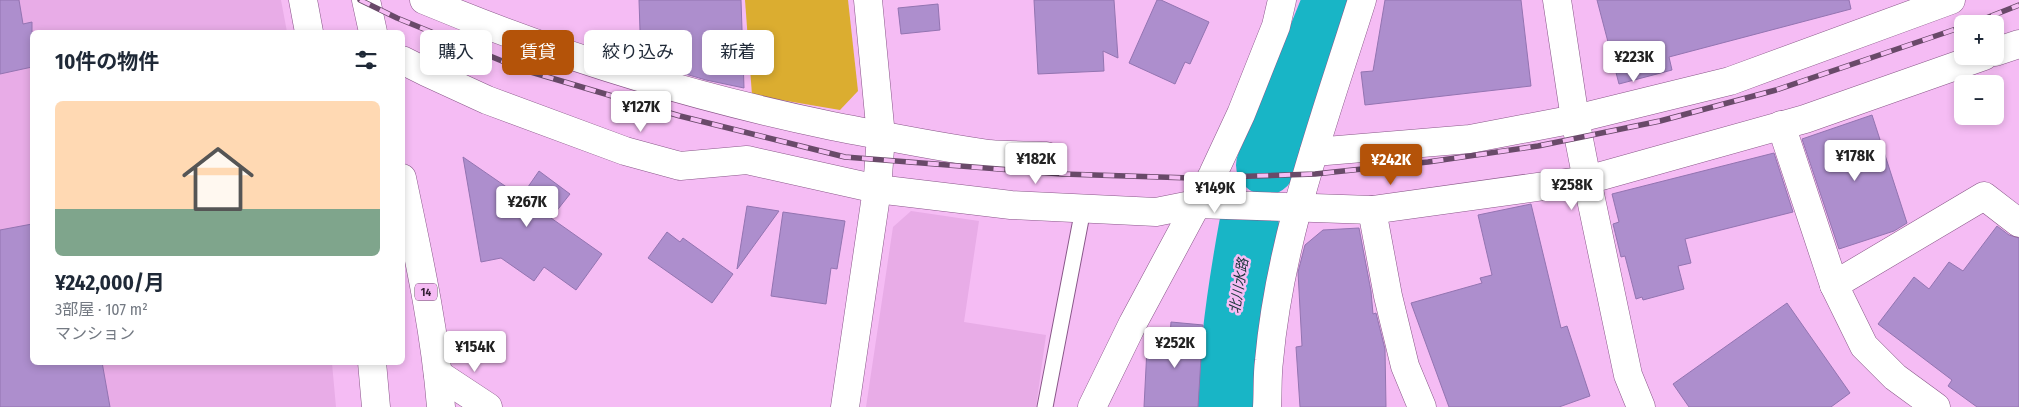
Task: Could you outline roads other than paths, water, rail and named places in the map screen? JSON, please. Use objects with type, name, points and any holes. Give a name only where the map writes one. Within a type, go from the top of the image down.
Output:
[{"type":"street","points":[[302,0],[309,30]]},
{"type":"street","points":[[366,0],[373,30]]},
{"type":"street","points":[[424,0],[530,41],[616,70],[712,98],[881,136],[991,154],[1046,156]]},
{"type":"street","points":[[845,407],[878,189],[881,136],[868,0]]},
{"type":"street","points":[[1092,407],[1133,322],[1196,204],[1241,114],[1276,26],[1282,0]]},
{"type":"street","points":[[1267,407],[1269,361],[1280,281],[1314,152],[1362,0]]},
{"type":"street","points":[[1557,0],[1575,119],[1587,180],[1628,375],[1641,407]]},
{"type":"street","points":[[1314,152],[1470,139],[1575,119],[1730,81],[1951,0]]},
{"type":"street","points":[[2004,49],[2019,44]]},
{"type":"street","points":[[405,62],[487,100],[625,151],[680,166],[747,160],[878,189],[1011,205],[1156,212],[1196,204],[1372,210],[1587,180],[1805,119],[1958,65]]},
{"type":"street","points":[[1782,125],[1834,285],[1864,346],[1895,377],[1936,407]]},
{"type":"street","name":"14","points":[[405,192],[427,296],[441,407]]},
{"type":"street","points":[[1834,285],[1984,196],[2019,222]]},
{"type":"street","points":[[1372,210],[1390,304],[1405,366],[1422,407]]},
{"type":"street","points":[[372,365],[376,407]]},
{"type":"street","points":[[438,374],[488,407]]},
{"type":"lane","points":[[1046,407],[1083,209]]},
{"type":"waterway","name":"北川水路","points":[[1266,165],[1333,0]]},
{"type":"waterway","name":"北川水路","points":[[1227,407],[1235,316],[1249,226]]},
{"type":"railway","points":[[360,0],[397,18],[524,70],[680,116],[845,157],[1062,174],[1191,178],[1315,174],[1428,162],[1538,146],[1660,121],[1776,90],[1954,30]]},
{"type":"railway","points":[[1994,15],[2019,5]]}]
